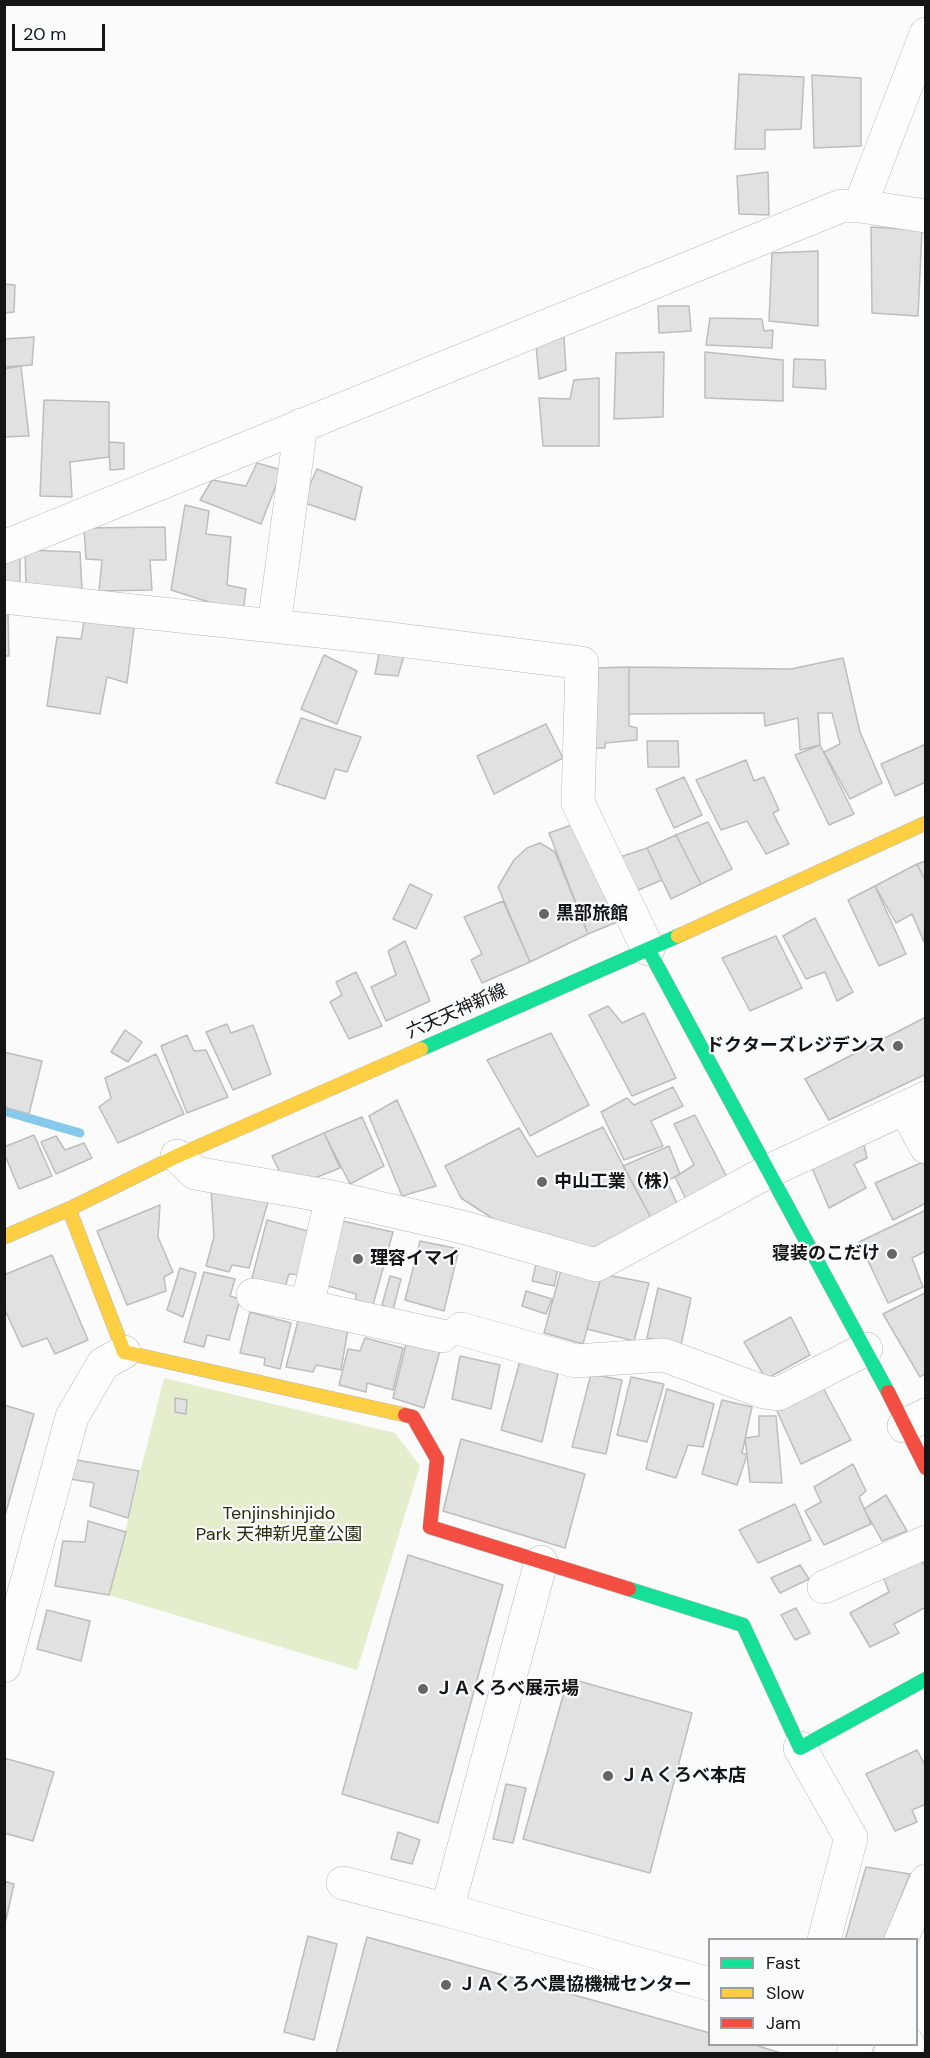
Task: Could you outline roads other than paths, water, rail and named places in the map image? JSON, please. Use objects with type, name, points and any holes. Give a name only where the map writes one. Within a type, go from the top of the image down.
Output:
[{"type":"street","points":[[860,206],[926,34]]},
{"type":"street","points":[[4,547],[841,206],[860,206],[926,216]]},
{"type":"street","points":[[274,626],[301,425]]},
{"type":"street","points":[[4,597],[274,626],[582,663],[578,803],[648,948],[866,1349],[915,1420],[926,1468]]},
{"type":"street","name":"六天天神新線","points":[[4,1237],[69,1209],[177,1156],[926,823]]},
{"type":"street","points":[[177,1156],[195,1173],[332,1197],[462,1227],[596,1265],[769,1171],[915,1103],[926,1147]]},
{"type":"street","points":[[307,1306],[332,1197]]},
{"type":"street","points":[[69,1209],[124,1352]]},
{"type":"street","points":[[253,1295],[452,1332],[575,1361],[664,1355],[764,1392],[778,1394],[866,1349]]},
{"type":"street","points":[[4,1666],[16,1585],[72,1417],[103,1364],[124,1352],[413,1417],[437,1459],[430,1527],[743,1625],[800,1748],[851,1838],[825,1938]]},
{"type":"street","points":[[824,1587],[926,1542]]},
{"type":"street","points":[[447,1910],[541,1562]]},
{"type":"street","points":[[800,1748],[926,1679]]},
{"type":"street","points":[[902,1938],[926,1881]]},
{"type":"street","points":[[343,1883],[708,1983]]},
{"type":"street","points":[[890,2054],[904,2046]]},
{"type":"waterway","points":[[4,1111],[80,1133]]},
{"type":"place","name":"黒部旅館","points":[[544,914]]},
{"type":"place","name":"ドクターズレジデンス","points":[[898,1046]]},
{"type":"place","name":"中山工業（株）","points":[[542,1182]]},
{"type":"place","name":"寝装のこだけ","points":[[892,1254]]},
{"type":"place","name":"理容イマイ","points":[[358,1259]]},
{"type":"place","name":"ＪＡくろべ展示場","points":[[423,1689]]},
{"type":"place","name":"ＪＡくろべ本店","points":[[608,1776]]},
{"type":"place","name":"ＪＡくろべ農協機械センター","points":[[446,1985]]},
{"type":"park label","name":"Tenjinshinjido Park 天神新児童公園","points":[[279,1524]]}]
